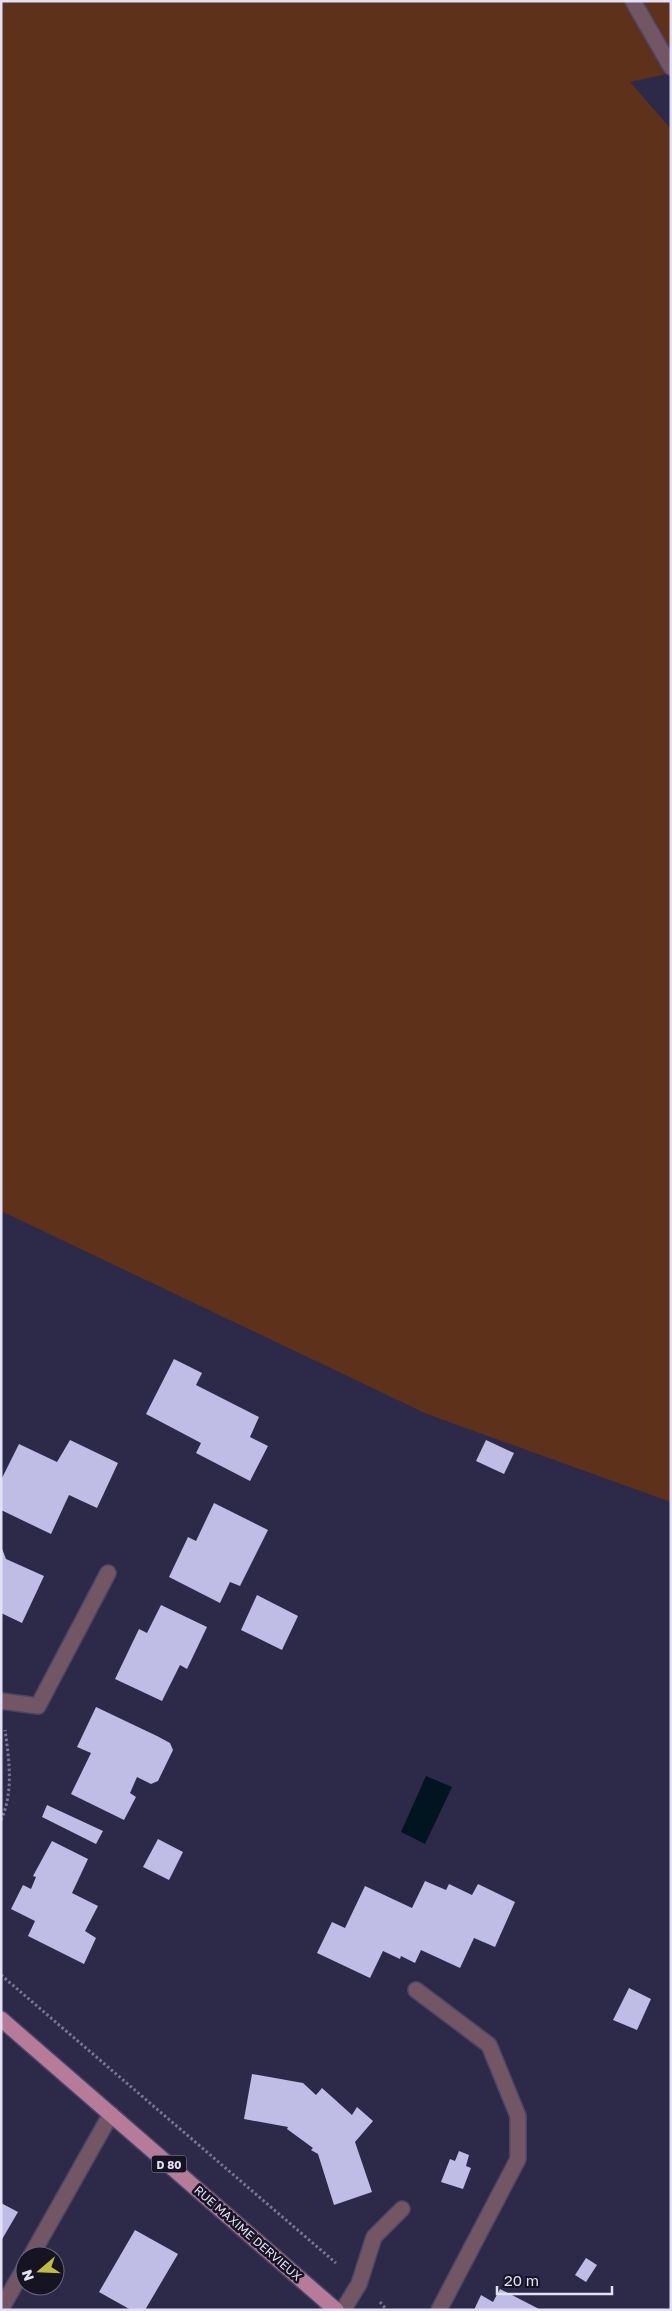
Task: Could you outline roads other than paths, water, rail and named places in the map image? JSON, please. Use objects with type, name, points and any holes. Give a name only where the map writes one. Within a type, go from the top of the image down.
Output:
[{"type":"main road","name":"RUE MAXIME DERVIEUX","points":[[1,2019],[336,2310]]},
{"type":"street","points":[[633,1],[671,67]]},
{"type":"street","points":[[1,1701],[38,1706],[108,1574]]},
{"type":"street","points":[[416,1990],[489,2046],[518,2116],[518,2158],[439,2310]]},
{"type":"street","points":[[37,2246],[111,2114]]},
{"type":"street","points":[[343,2310],[359,2284],[374,2237],[402,2209]]},
{"type":"street","points":[[6,2306],[15,2288]]},
{"type":"water","points":[[426,1776],[452,1787],[425,1844],[401,1832]]}]
